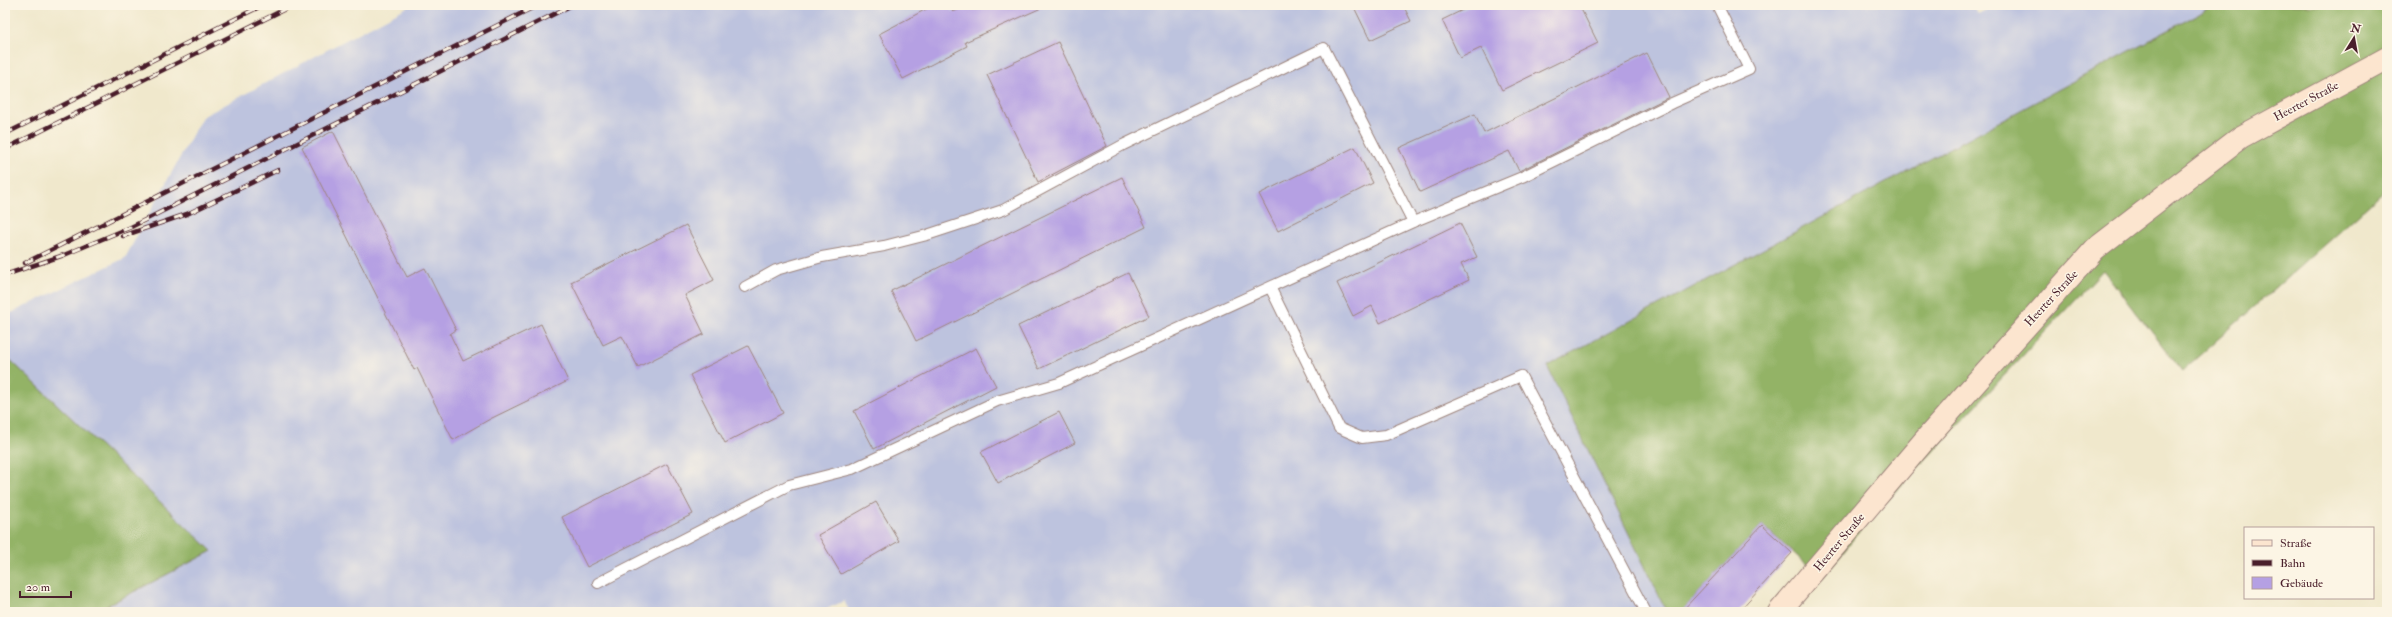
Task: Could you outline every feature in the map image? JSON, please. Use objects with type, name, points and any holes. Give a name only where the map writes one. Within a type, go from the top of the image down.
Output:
[{"type":"main road","name":"Heerter Straße","points":[[1780,612],[1928,436],[2095,249],[2241,137],[2387,58]]},
{"type":"lane","points":[[598,583],[789,485],[852,469],[997,401],[1059,383],[1413,222],[1522,177],[1672,103],[1749,69],[1717,5]]},
{"type":"lane","points":[[745,287],[776,270],[822,257],[884,246],[927,235],[1003,210],[1123,145],[1324,48],[1413,222]]},
{"type":"lane","points":[[1270,287],[1339,428],[1362,438],[1386,435],[1521,376],[1646,612]]},
{"type":"shaded area","points":[[411,5],[1973,5],[1978,14],[1995,5],[2215,5],[1548,366],[1665,608],[1657,612],[850,612],[844,601],[820,612],[95,612],[212,551],[5,355],[5,316],[125,258],[202,117]]},
{"type":"green space","points":[[2215,5],[2387,5],[2387,189],[2182,371],[2103,270],[1866,523],[1822,578],[1762,525],[1681,612],[1667,612],[1547,366]]},
{"type":"green space","points":[[5,355],[212,551],[95,612],[5,612]]},
{"type":"building","points":[[934,5],[947,5],[953,12],[969,5],[1048,5],[965,42],[967,46],[903,79],[879,34]]},
{"type":"building","points":[[1353,5],[1403,5],[1411,21],[1370,40]]},
{"type":"building","points":[[1473,5],[1579,5],[1598,43],[1502,90],[1481,48],[1460,58],[1442,20]]},
{"type":"building","points":[[1058,42],[1107,146],[1038,182],[987,75]]},
{"type":"building","points":[[1647,53],[1669,97],[1519,171],[1509,151],[1420,192],[1399,148],[1475,114],[1484,133]]},
{"type":"building","points":[[333,131],[407,277],[425,268],[456,330],[450,334],[463,361],[541,324],[568,381],[490,419],[453,440],[417,368],[414,370],[302,147]]},
{"type":"building","points":[[1355,147],[1373,183],[1278,231],[1259,194]]},
{"type":"building","points":[[1122,177],[1146,227],[916,341],[891,291]]},
{"type":"building","points":[[1460,223],[1477,257],[1461,264],[1469,280],[1380,323],[1372,306],[1353,316],[1337,283]]},
{"type":"building","points":[[686,225],[714,280],[685,295],[704,334],[638,367],[622,336],[603,345],[571,282]]},
{"type":"building","points":[[1128,273],[1149,316],[1039,369],[1018,326]]},
{"type":"building","points":[[748,346],[783,413],[725,443],[690,375]]},
{"type":"building","points":[[976,348],[996,386],[874,449],[854,411]]},
{"type":"building","points":[[1059,412],[1075,443],[998,483],[981,452]]},
{"type":"building","points":[[667,464],[693,514],[587,567],[562,517]]},
{"type":"building","points":[[876,502],[899,541],[841,574],[818,535]]},
{"type":"building","points":[[1762,525],[1792,553],[1738,612],[1681,612]]},
{"type":"railway","points":[[5,134],[263,5]]},
{"type":"railway","points":[[5,149],[293,5]]},
{"type":"railway","points":[[25,263],[538,5]]},
{"type":"railway","points":[[5,275],[64,255],[131,227],[572,5]]},
{"type":"railway","points":[[123,236],[187,214],[278,170]]}]
